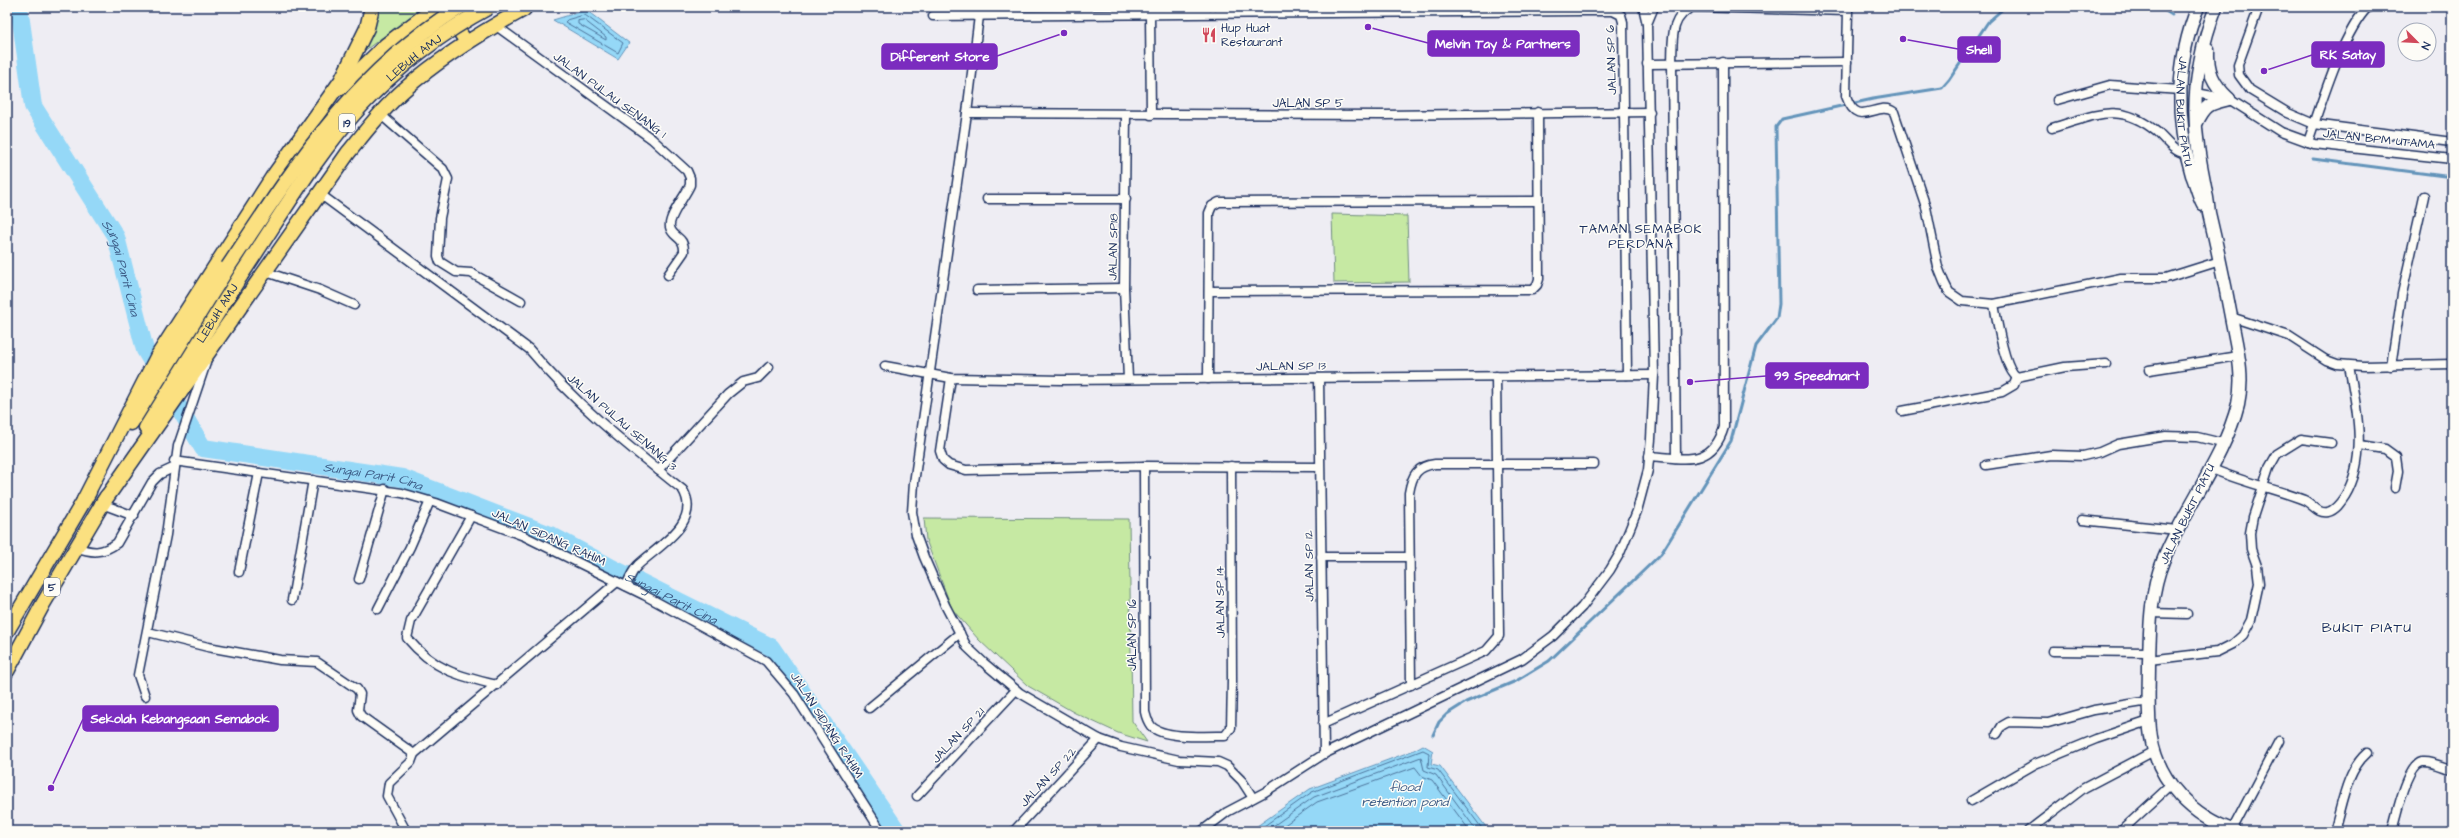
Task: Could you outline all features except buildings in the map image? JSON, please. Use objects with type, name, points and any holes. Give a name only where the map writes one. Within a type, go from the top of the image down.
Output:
[{"type":"highway","points":[[84,500],[150,370],[162,362],[254,206],[341,81],[367,28],[372,7]]},
{"type":"highway","name":"LEBUH AMJ","points":[[7,631],[84,500],[155,384],[162,362],[320,132],[349,99],[376,72],[413,40],[460,7]]},
{"type":"highway","points":[[476,7],[484,16],[490,18],[498,18],[528,8]]},
{"type":"highway","name":"LEBUH AMJ","points":[[177,388],[241,275],[332,141],[360,107],[417,55],[489,7]]},
{"type":"highway","points":[[311,125],[361,68],[386,45],[435,8]]},
{"type":"highway","points":[[405,89],[462,46],[495,25],[528,8]]},
{"type":"highway","points":[[102,504],[177,388],[211,350],[348,153],[380,114],[405,89],[421,70],[424,54],[418,43],[409,39],[400,39],[386,45]]},
{"type":"highway","name":"5","points":[[7,671],[75,547],[102,504]]},
{"type":"main road","name":"JALAN BUKIT PIATU","points":[[2198,7],[2185,47],[2180,90],[2182,130],[2186,154],[2201,200],[2209,213]]},
{"type":"main road","name":"JALAN BUKIT PIATU","points":[[2216,7],[2209,25],[2200,60],[2196,93],[2197,145],[2241,374],[2238,404],[2210,468],[2177,530],[2156,581],[2151,613],[2149,656],[2149,721],[2154,751],[2171,785],[2197,813],[2230,830]]},
{"type":"main road","points":[[435,8],[462,46]]},
{"type":"main road","points":[[2209,25],[2208,70],[2213,82],[2229,99]]},
{"type":"main road","points":[[2182,130],[2187,101],[2196,93],[2189,83],[2185,47]]},
{"type":"main road","points":[[2196,123],[2204,108],[2211,103],[2229,99]]},
{"type":"street","points":[[1202,831],[1227,812],[1253,798],[1324,754],[1506,668],[1552,636],[1596,590],[1620,553],[1638,511],[1649,456],[1654,375],[1650,112],[1647,64],[1647,24],[1643,7]]},
{"type":"street","points":[[1647,24],[1654,7]]},
{"type":"street","points":[[2259,7],[2240,54],[2238,65],[2239,75],[2250,90],[2269,102],[2314,124],[2452,142]]},
{"type":"street","points":[[2308,142],[2349,33],[2359,16],[2368,7]]},
{"type":"street","points":[[1676,458],[1672,63],[1673,29],[1677,19],[1685,11],[1693,8],[1848,11],[1847,62],[1850,105],[1864,113],[1889,109],[1894,112],[1926,207],[1937,261],[1944,282],[1949,292],[1962,302],[1994,304],[2121,278],[2166,278],[2220,261]]},
{"type":"street","name":"JALAN SP 6","points":[[1150,15],[1613,11],[1620,15],[1623,22],[1625,114],[1627,375]]},
{"type":"street","points":[[933,16],[1150,15],[1151,115]]},
{"type":"street","points":[[979,16],[967,113],[914,483],[912,512],[916,535],[924,557],[967,646],[1016,690],[1074,726],[1099,739],[1179,760],[1218,762],[1227,766],[1242,781],[1253,798]]},
{"type":"street","name":"JALAN PULAU SENANG 1","points":[[495,25],[646,134],[686,171],[690,178],[690,185],[670,223],[671,231],[682,240],[684,252],[668,275]]},
{"type":"street","points":[[1647,64],[1723,62],[1847,62]]},
{"type":"street","points":[[1649,456],[1698,458],[1711,451],[1722,436],[1726,418],[1723,62]]},
{"type":"street","points":[[2057,100],[2110,85],[2180,90]]},
{"type":"street","name":"JALAN BPM UTAMA","points":[[2196,93],[2229,99],[2281,132],[2308,142],[2340,148],[2452,159]]},
{"type":"street","points":[[1209,291],[1532,290],[1537,285],[1539,279],[1538,112]]},
{"type":"street","name":"JALAN SP 5","points":[[967,113],[1151,115],[1538,112],[1625,114],[1650,112]]},
{"type":"street","points":[[380,114],[443,170],[448,179],[440,218],[438,256],[440,262],[456,272],[471,273],[521,301]]},
{"type":"street","points":[[2052,128],[2104,114],[2125,114],[2156,131],[2173,149],[2186,154]]},
{"type":"street","name":"JALAN SP18","points":[[1126,115],[1124,288],[1128,379]]},
{"type":"street","name":"JALAN PULAU SENANG 3","points":[[320,194],[529,349],[556,382],[622,442],[683,490],[688,499],[687,512],[679,528],[658,550],[638,565],[627,583]]},
{"type":"street","points":[[2391,366],[2402,294],[2424,196]]},
{"type":"street","points":[[987,199],[1126,200]]},
{"type":"street","points":[[1208,379],[1209,213],[1212,206],[1219,202],[1538,201]]},
{"type":"street","points":[[266,272],[320,290],[354,305]]},
{"type":"street","points":[[977,290],[1124,288]]},
{"type":"street","points":[[1994,304],[2005,353],[2012,372],[2017,377]]},
{"type":"street","points":[[2231,317],[2290,336],[2326,360],[2349,366],[2452,364]]},
{"type":"street","points":[[145,696],[138,675],[148,632],[166,535],[174,465],[190,407],[211,350]]},
{"type":"street","points":[[2149,370],[2238,356]]},
{"type":"street","points":[[2017,377],[2065,367],[2106,364]]},
{"type":"street","name":"JALAN SP 13","points":[[885,366],[951,378],[1208,379],[1654,375]]},
{"type":"street","points":[[2210,468],[2234,479],[2306,501],[2319,511],[2332,510],[2342,501],[2355,475],[2360,445],[2355,397],[2349,366]]},
{"type":"street","points":[[658,470],[728,394],[743,382],[758,378],[769,367]]},
{"type":"street","points":[[1323,724],[1486,651],[1499,636],[1496,376]]},
{"type":"street","points":[[1902,411],[2002,392],[2014,385],[2017,377]]},
{"type":"street","points":[[951,378],[940,451],[943,460],[949,465],[966,470],[1144,466],[1319,467]]},
{"type":"street","name":"JALAN SP 12","points":[[1319,378],[1324,754]]},
{"type":"street","points":[[1986,465],[2051,455],[2083,456],[2100,452],[2118,444],[2166,436],[2197,437],[2222,442]]},
{"type":"street","points":[[2053,651],[2149,656],[2217,652],[2233,644],[2243,635],[2251,620],[2259,583],[2250,533],[2262,487],[2277,454],[2289,445],[2301,439],[2331,443]]},
{"type":"street","points":[[2360,445],[2385,449],[2396,457],[2398,471],[2395,488]]},
{"type":"street","points":[[1411,684],[1409,493],[1411,481],[1416,471],[1425,466],[1436,464],[1594,464]]},
{"type":"street","points":[[75,547],[98,552],[108,550],[117,543],[134,516],[152,482],[160,474],[174,465]]},
{"type":"street","name":"JALAN SIDANG RAHIM","points":[[174,465],[259,473],[385,489],[430,501],[524,536],[617,582],[627,583],[766,661],[794,694],[881,831]]},
{"type":"street","name":"JALAN SP 16","points":[[1144,466],[1145,704],[1147,719],[1151,726],[1163,734],[1225,736]]},
{"type":"street","name":"JALAN SP 14","points":[[1225,736],[1231,728],[1231,466]]},
{"type":"street","points":[[239,572],[259,473]]},
{"type":"street","points":[[292,600],[313,480]]},
{"type":"street","points":[[359,578],[385,489]]},
{"type":"street","points":[[378,609],[410,547],[430,501]]},
{"type":"street","points":[[102,504],[134,516]]},
{"type":"street","points":[[471,516],[412,622],[408,638],[430,660],[445,670],[497,686]]},
{"type":"street","points":[[2082,520],[2177,530]]},
{"type":"street","points":[[1321,557],[1409,557]]},
{"type":"street","points":[[406,831],[387,796],[386,790],[389,783],[412,762],[414,754],[497,686],[617,582]]},
{"type":"street","points":[[2151,613],[2186,614]]},
{"type":"street","points":[[148,632],[208,647],[280,660],[310,660],[324,664],[344,682],[357,689],[360,694],[358,710],[361,716],[414,754]]},
{"type":"street","points":[[869,708],[960,633]]},
{"type":"street","name":"JALAN SP 21","points":[[917,796],[1016,690]]},
{"type":"street","points":[[1997,734],[2002,726],[2009,722],[2048,723],[2094,710],[2149,701]]},
{"type":"street","points":[[1971,801],[2035,764],[2096,739],[2149,721]]},
{"type":"street","name":"JALAN SP 22","points":[[1014,831],[1099,739]]},
{"type":"street","points":[[2230,830],[2279,741]]},
{"type":"street","points":[[2028,831],[2084,788],[2154,751]]},
{"type":"street","points":[[2334,831],[2349,782],[2359,760],[2367,752]]},
{"type":"street","points":[[2392,831],[2409,775],[2414,767],[2421,762],[2429,762],[2452,770]]},
{"type":"street","points":[[2121,831],[2171,785]]},
{"type":"green space","points":[[376,7],[418,7],[420,10],[364,51]]},
{"type":"green space","points":[[1332,214],[1407,216],[1409,282],[1334,283]]},
{"type":"green space","points":[[924,518],[1129,519],[1132,721],[1147,742],[1118,733],[1075,713],[1028,686],[979,640],[952,609],[926,540]]},
{"type":"water","points":[[586,10],[629,43],[618,59],[553,20]]},
{"type":"water","name":"flood retention pond","points":[[1423,745],[1433,751],[1431,764],[1440,766],[1489,831],[1250,831],[1310,789],[1412,751]]},
{"type":"waterway","name":"Sungai Parit Cina","points":[[19,7],[33,106],[116,237],[145,350],[203,448],[402,478],[550,535],[610,567],[771,647],[897,831]]},
{"type":"waterway","points":[[1433,735],[1439,722],[1447,714],[1466,702],[1516,681],[1549,661],[1661,554],[1731,441],[1756,346],[1777,318],[1779,304],[1776,127],[1782,119],[1873,99],[1942,88],[1988,22],[2005,7]]},
{"type":"waterway","points":[[2159,7],[2172,15]]},
{"type":"waterway","points":[[2313,159],[2452,177]]},
{"type":"place","name":"Melvin Tay & Partners","points":[[1368,27]]},
{"type":"place","name":"Different Store","points":[[1064,33]]},
{"type":"place","name":"Hup Huat Restaurant","points":[[1209,35]]},
{"type":"place","name":"Shell","points":[[1903,39]]},
{"type":"place","name":"RK Satay","points":[[2264,71]]},
{"type":"place","name":"99 Speedmart","points":[[1690,382]]},
{"type":"place","name":"Sekolah Kebangsaan Semabok","points":[[51,788]]},
{"type":"district","name":"TAMAN SEMABOK PERDANA","points":[[1641,236]]},
{"type":"district","name":"BUKIT PIATU","points":[[2367,627]]}]
